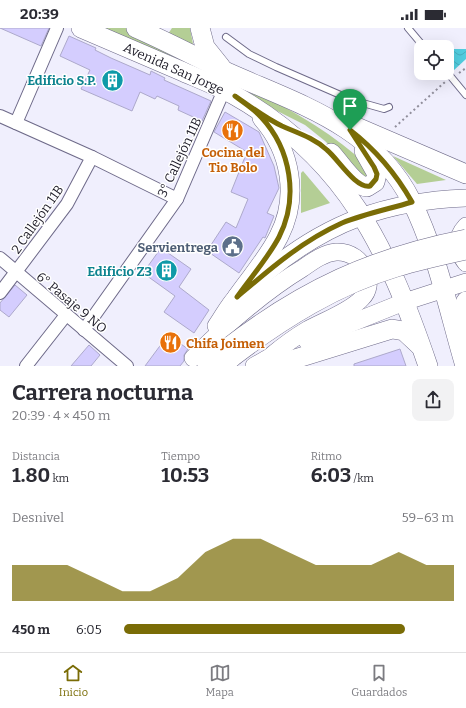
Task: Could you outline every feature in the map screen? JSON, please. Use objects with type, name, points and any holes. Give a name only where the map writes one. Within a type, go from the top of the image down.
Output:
[{"type":"main road","name":"Avenida San Jorge","points":[[81,28],[229,86],[305,106],[350,130],[368,145],[385,162],[412,202],[429,245],[465,366]]},
{"type":"main road","points":[[195,363],[237,297],[272,249],[283,229],[289,209],[290,183],[284,154],[276,136],[261,116],[229,86],[205,48],[200,28]]},
{"type":"main road","name":"Avenida San Jorge","points":[[150,31],[229,86],[281,125],[319,158],[345,190],[362,216],[385,258],[404,302],[425,358]]},
{"type":"main road","points":[[305,106],[384,138],[466,174]]},
{"type":"main road","points":[[281,125],[320,143],[334,156],[356,182],[362,186],[370,186],[376,179],[376,171],[350,130]]},
{"type":"main road","points":[[237,297],[284,257],[314,237],[343,223],[412,202],[466,198]]},
{"type":"main road","points":[[466,226],[460,233],[458,246],[459,253],[466,263]]},
{"type":"main road","points":[[229,357],[276,311],[338,278],[399,254],[466,238]]},
{"type":"main road","points":[[195,363],[229,357],[285,320],[341,290],[397,268],[466,251]]},
{"type":"main road","points":[[195,363],[254,302],[310,263],[323,256],[336,252],[347,253],[360,261],[366,272],[368,282],[368,288],[363,298],[303,332],[273,363]]},
{"type":"main road","points":[[273,363],[404,302],[466,282]]},
{"type":"main road","points":[[466,301],[462,308],[461,318],[466,343]]},
{"type":"main road","points":[[254,366],[273,363],[392,329],[401,330],[408,333],[425,358]]},
{"type":"street","points":[[16,122],[57,28]]},
{"type":"street","name":"3° Callejón 11B","points":[[84,330],[177,199],[229,86]]},
{"type":"street","points":[[0,116],[92,157],[177,199]]},
{"type":"street","name":"2 Callejón 11B","points":[[0,293],[17,273],[67,204],[92,157]]},
{"type":"street","name":"6° Pasaje 9 NO","points":[[0,258],[127,366]]},
{"type":"street","points":[[26,366],[66,315]]},
{"type":"lane","points":[[408,28],[418,40]]},
{"type":"lane","points":[[226,37],[249,54],[352,100],[384,109],[389,107]]},
{"type":"lane","points":[[453,80],[466,95]]},
{"type":"path","points":[[454,73],[466,68]]},
{"type":"path","points":[[384,138],[444,80]]},
{"type":"green space","points":[[98,28],[136,28],[153,36],[150,45],[237,83],[293,112],[320,128],[345,146],[369,167],[368,184],[325,141],[305,125],[236,90]]},
{"type":"green space","points":[[172,28],[190,28],[193,44],[191,46],[168,34]]},
{"type":"green space","points":[[393,156],[446,180],[417,184]]},
{"type":"green space","points":[[303,171],[330,203],[301,213],[301,173]]},
{"type":"water","points":[[454,49],[466,49],[466,59],[454,70]]},
{"type":"building","points":[[0,28],[49,28],[41,46]]},
{"type":"building","points":[[69,36],[96,48],[95,50],[111,58],[150,75],[151,71],[165,78],[164,80],[211,101],[202,121],[178,110],[179,106],[157,96],[155,99],[140,92],[132,111],[81,89],[90,70],[60,56]]},
{"type":"building","points":[[225,112],[259,132],[274,166],[279,188],[267,213],[274,216],[265,238],[263,237],[239,273],[207,251],[226,222],[236,228],[248,199],[231,192],[247,152],[214,132]]},
{"type":"building","points":[[161,248],[191,269],[179,287],[209,310],[194,333],[164,312],[175,296],[143,273]]},
{"type":"building","points":[[15,285],[27,295],[9,317],[0,310],[0,303]]},
{"type":"building","name":"Chifa Joimen","points":[[168,335],[188,349],[184,355],[184,361],[180,366],[145,366]]},
{"type":"building","points":[[89,345],[100,355],[91,366],[71,366]]},
{"type":"building","points":[[400,349],[406,366],[354,366],[354,364]]},
{"type":"place","name":"Edificio S.P.","points":[[112,80]]},
{"type":"place","name":"Cocina del Tio Bolo","points":[[233,130]]},
{"type":"place","name":"Servientrega","points":[[233,247]]},
{"type":"place","name":"Edificio Z3","points":[[167,271]]},
{"type":"place","name":"Chifa Joimen","points":[[171,343]]},
{"type":"route","points":[[235,96],[281,125],[320,143],[334,156],[356,182],[367,187],[375,182],[377,174],[370,160],[350,130],[385,162],[412,202],[362,216],[326,230],[284,257],[237,297],[272,249],[283,229],[289,209],[290,183],[284,154],[276,136],[261,116],[235,96]]}]
